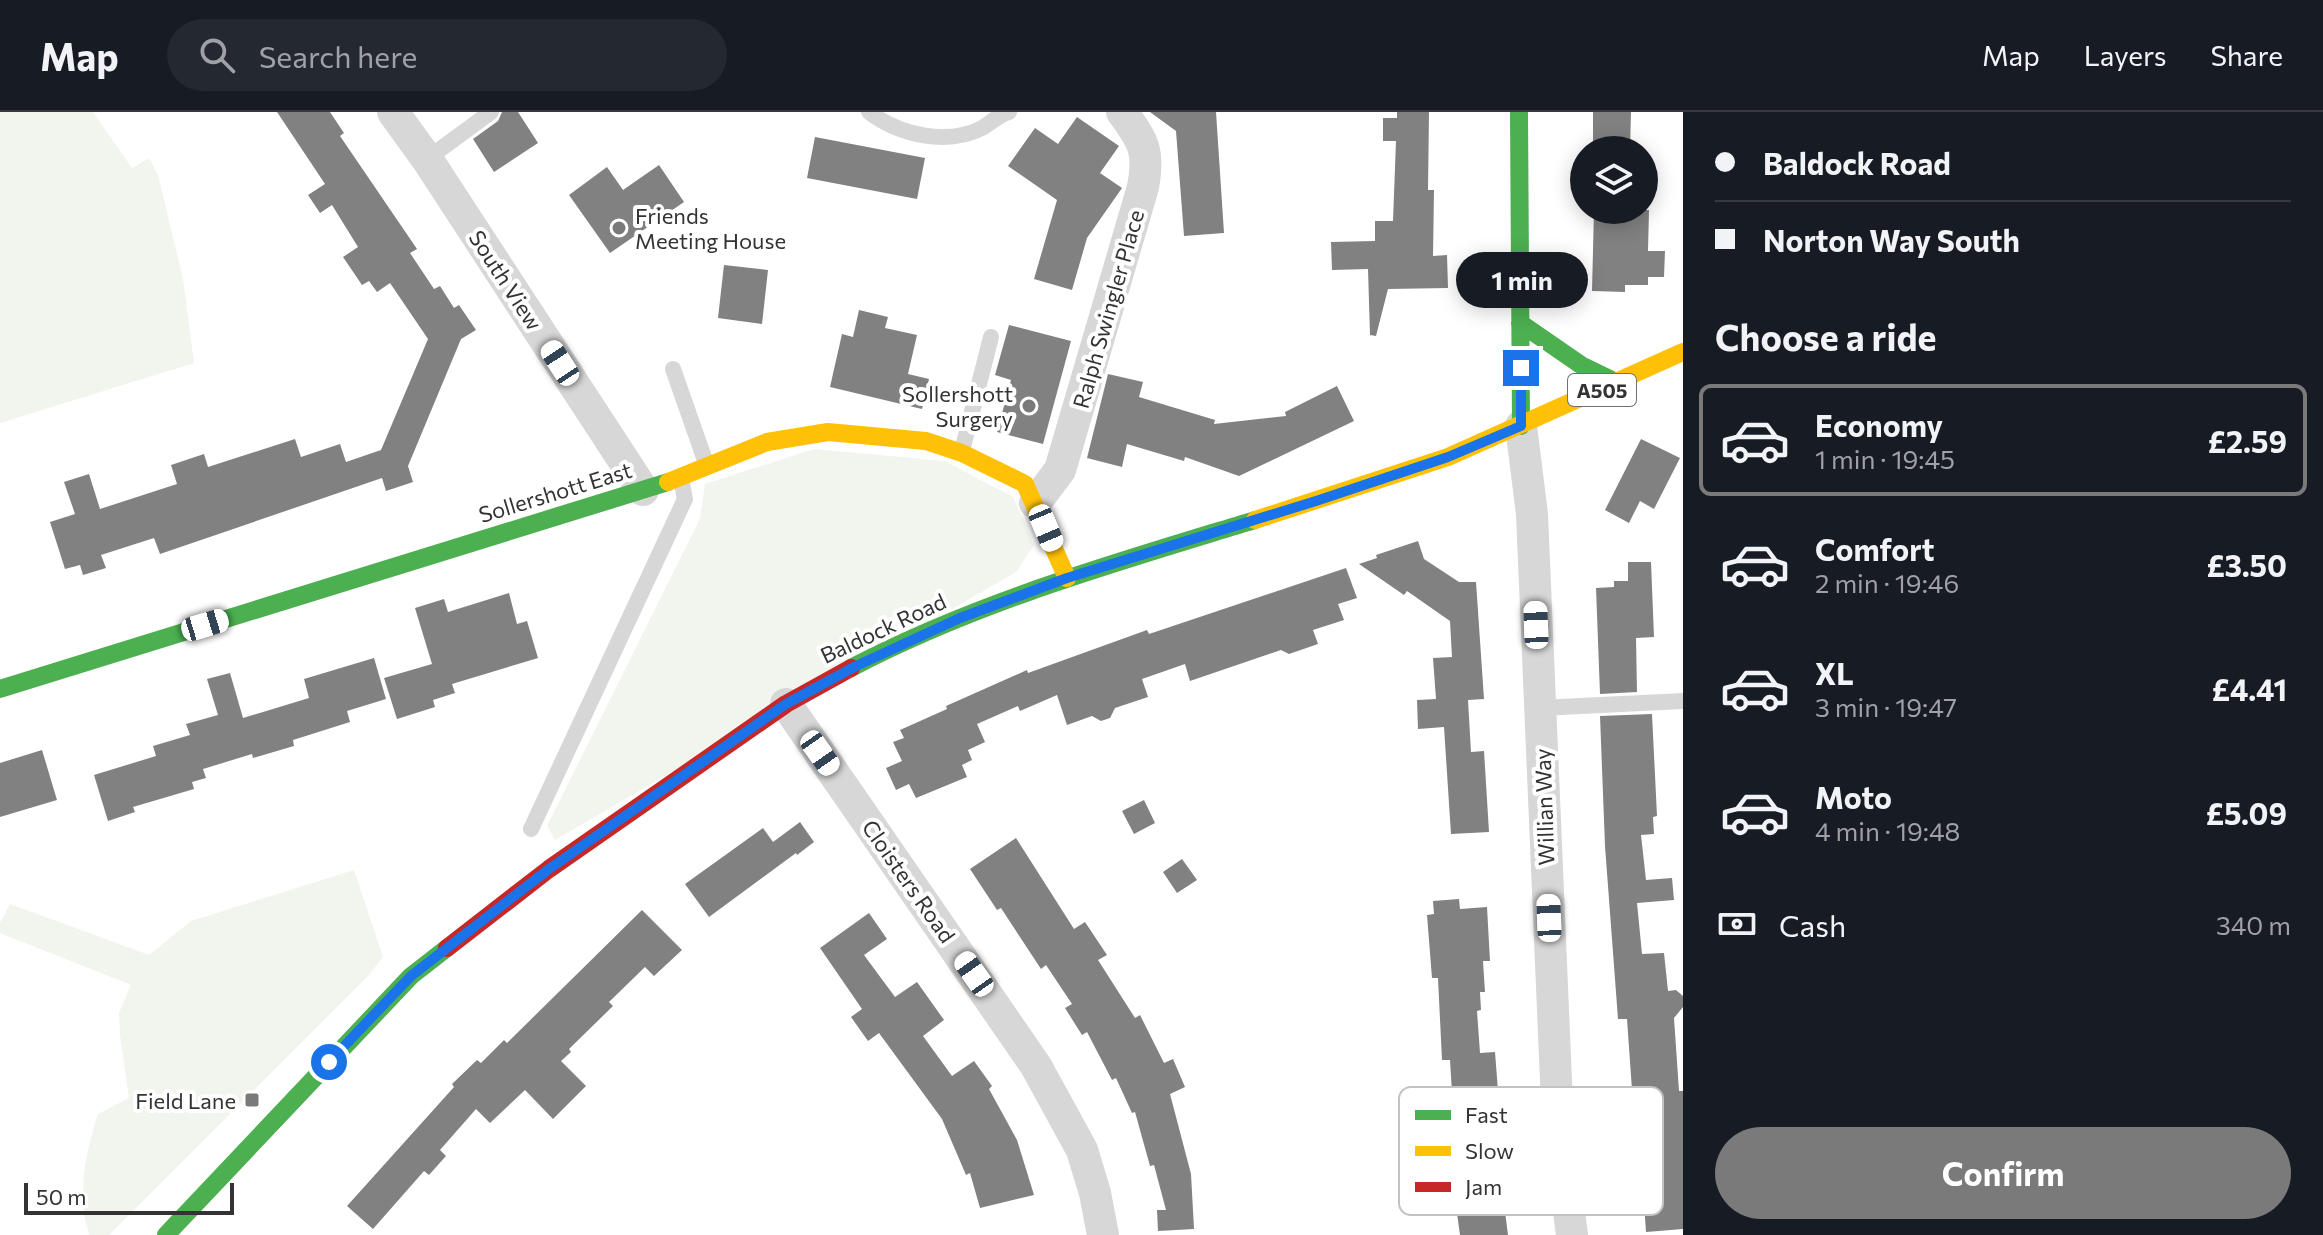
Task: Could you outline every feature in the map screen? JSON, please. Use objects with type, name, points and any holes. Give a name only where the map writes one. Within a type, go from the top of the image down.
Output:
[{"type":"main road","points":[[1519,112],[1521,426]]},
{"type":"main road","points":[[1520,323],[1581,365],[1618,383]]},
{"type":"main road","name":"Baldock Road","points":[[166,1235],[411,976],[555,864],[786,704],[856,666],[960,618],[1067,578],[1448,457],[1683,352]]},
{"type":"main road","name":"Sollershott East","points":[[0,689],[681,478],[767,442],[828,432],[926,441],[1009,474],[1025,484],[1067,578]]},
{"type":"street","name":"South View","points":[[393,112],[427,159],[643,490]]},
{"type":"street","name":"Ralph Swingler Place","points":[[1035,503],[1060,470],[1143,187],[1148,163],[1144,143],[1122,112]]},
{"type":"street","name":"Willian Way","points":[[1521,426],[1532,514],[1556,1087]]},
{"type":"street","name":"Cloisters Road","points":[[786,704],[1036,1066],[1082,1150],[1103,1235]]},
{"type":"street","name":"Willian Way","points":[[1569,1215],[1572,1235]]},
{"type":"lane","points":[[427,159],[491,112]]},
{"type":"lane","points":[[869,112],[883,123],[913,133],[950,138],[980,129],[1009,112]]},
{"type":"lane","points":[[962,453],[991,337]]},
{"type":"lane","points":[[673,369],[708,468]]},
{"type":"lane","points":[[531,829],[685,499],[681,478]]},
{"type":"lane","points":[[1540,708],[1683,701]]},
{"type":"shaded area","points":[[0,112],[93,112],[132,168],[149,158],[158,175],[183,279],[194,363],[0,423]]},
{"type":"shaded area","points":[[814,449],[945,461],[1013,497],[1034,545],[1016,572],[555,840],[547,826],[700,519],[705,484]]},
{"type":"shaded area","points":[[354,870],[383,957],[368,976],[109,1235],[89,1235],[83,1189],[93,1129],[98,1114],[129,1098],[119,1013],[131,985],[0,933],[0,923],[10,904],[149,955],[191,921]]},
{"type":"building","points":[[277,112],[330,112],[344,133],[340,136],[417,249],[410,253],[434,289],[440,286],[454,308],[459,305],[476,330],[461,339],[408,466],[413,482],[386,491],[382,478],[160,554],[154,538],[101,555],[106,568],[83,575],[80,565],[65,569],[50,522],[75,514],[64,482],[89,474],[100,509],[177,484],[171,465],[204,454],[208,467],[295,439],[301,457],[340,444],[346,462],[381,450],[428,339],[390,283],[377,292],[369,281],[362,285],[343,257],[358,247],[332,205],[320,213],[308,195],[325,184]]},
{"type":"building","points":[[502,112],[518,112],[538,143],[494,172],[473,139],[498,121]]},
{"type":"building","points":[[1150,112],[1216,112],[1224,233],[1184,236],[1176,131]]},
{"type":"building","points":[[1397,112],[1429,112],[1428,190],[1434,190],[1433,256],[1447,255],[1448,288],[1388,289],[1376,336],[1370,335],[1368,269],[1332,270],[1331,242],[1375,241],[1375,221],[1393,221],[1396,141],[1383,141],[1383,118],[1397,118]]},
{"type":"building","points":[[1593,112],[1631,112],[1630,136],[1593,136]]},
{"type":"building","points":[[1077,117],[1119,146],[1100,173],[1122,188],[1087,238],[1072,290],[1034,279],[1057,200],[1008,166],[1035,128],[1058,144]]},
{"type":"building","points":[[815,137],[925,158],[917,199],[807,178]]},
{"type":"building","name":"Friends Meeting House","points":[[659,165],[684,202],[610,253],[569,195],[607,167],[623,190]]},
{"type":"building","points":[[1594,224],[1649,224],[1648,251],[1665,251],[1664,277],[1648,277],[1648,285],[1625,285],[1625,292],[1592,291]]},
{"type":"building","points":[[724,265],[768,270],[762,324],[718,318]]},
{"type":"building","points":[[859,310],[888,317],[885,328],[917,335],[908,374],[929,379],[922,409],[830,387],[842,334],[853,337]]},
{"type":"building","name":"Sollershott Surgery","points":[[1009,325],[1071,341],[1043,444],[997,432],[1011,380],[995,375]]},
{"type":"building","points":[[1108,374],[1143,382],[1139,397],[1215,420],[1214,424],[1286,416],[1285,412],[1337,386],[1354,421],[1239,476],[1185,457],[1184,461],[1127,444],[1122,467],[1087,458]]},
{"type":"building","points":[[1641,439],[1680,458],[1654,509],[1640,501],[1629,523],[1605,510]]},
{"type":"building","points":[[1418,541],[1424,559],[1459,582],[1476,582],[1484,699],[1468,700],[1471,752],[1484,751],[1489,832],[1451,834],[1444,727],[1418,729],[1417,700],[1436,699],[1433,658],[1452,657],[1450,621],[1407,591],[1404,595],[1359,564]]},
{"type":"building","points":[[1628,562],[1651,562],[1654,637],[1636,638],[1637,692],[1600,694],[1596,588],[1614,587],[1614,581],[1628,581]]},
{"type":"building","points":[[1346,568],[1357,598],[1338,604],[1344,620],[1313,630],[1318,644],[1289,654],[1281,650],[1190,681],[1185,664],[1142,679],[1148,697],[1115,708],[1110,718],[1101,721],[1092,716],[1067,725],[1057,695],[1020,711],[1018,706],[977,724],[985,742],[968,750],[972,760],[962,765],[967,777],[916,798],[909,784],[896,790],[886,768],[902,761],[893,742],[904,738],[900,730],[947,709],[946,706],[1027,670],[1028,673],[1147,630],[1149,634]]},
{"type":"building","points":[[509,593],[517,624],[527,621],[538,658],[452,684],[455,693],[433,700],[435,707],[397,719],[384,678],[432,664],[415,608],[444,599],[448,612]]},
{"type":"building","points":[[374,658],[386,699],[347,711],[350,722],[293,740],[294,746],[253,758],[252,754],[203,769],[206,778],[192,782],[194,789],[133,807],[135,812],[108,821],[94,775],[156,756],[153,746],[190,735],[186,724],[218,715],[207,679],[230,673],[243,718],[309,698],[304,679]]},
{"type":"building","points":[[1652,714],[1657,816],[1653,817],[1654,834],[1641,835],[1646,880],[1672,878],[1674,900],[1637,903],[1642,954],[1664,953],[1668,991],[1676,990],[1683,996],[1683,1007],[1674,1018],[1679,1091],[1683,1091],[1683,1229],[1646,1232],[1645,1215],[1663,1215],[1663,1087],[1632,1087],[1627,1019],[1618,1019],[1605,846],[1600,716]]},
{"type":"building","points":[[42,750],[57,800],[0,817],[0,763]]},
{"type":"building","points":[[1144,800],[1155,823],[1134,834],[1122,811]]},
{"type":"building","points":[[800,822],[814,842],[709,917],[685,884],[763,828],[773,842]]},
{"type":"building","points":[[1016,838],[1074,929],[1085,922],[1107,955],[1098,960],[1135,1018],[1140,1015],[1164,1063],[1173,1059],[1185,1087],[1170,1094],[1191,1174],[1194,1229],[1158,1231],[1157,1210],[1166,1210],[1135,1112],[1132,1113],[1116,1078],[1112,1080],[1087,1032],[1082,1035],[1065,1008],[1072,1004],[1046,965],[1041,969],[1001,908],[997,910],[970,869]]},
{"type":"building","points":[[1182,859],[1197,880],[1177,893],[1163,872]]},
{"type":"building","points":[[1459,899],[1460,909],[1487,907],[1490,961],[1483,961],[1485,992],[1480,992],[1481,1010],[1477,1011],[1480,1053],[1495,1052],[1498,1087],[1452,1087],[1450,1060],[1442,1060],[1438,978],[1432,978],[1427,915],[1434,914],[1433,901]]},
{"type":"building","points":[[642,910],[682,950],[654,976],[645,967],[609,1002],[613,1006],[569,1049],[571,1052],[561,1061],[586,1086],[553,1119],[525,1090],[490,1123],[476,1109],[440,1150],[446,1156],[429,1175],[424,1171],[373,1229],[347,1206],[454,1087],[452,1084],[477,1060],[481,1063],[504,1040],[507,1043]]},
{"type":"building","points":[[869,913],[887,939],[864,955],[895,997],[917,982],[944,1020],[923,1036],[952,1076],[974,1061],[992,1086],[989,1089],[1017,1140],[1034,1195],[980,1208],[970,1173],[966,1175],[942,1119],[879,1033],[868,1041],[851,1017],[862,1009],[820,948]]},
{"type":"building","points":[[1457,1215],[1505,1215],[1508,1235],[1460,1235]]},
{"type":"traffic: fast","points":[[1519,112],[1521,426]]},
{"type":"traffic: fast","points":[[1520,323],[1581,365],[1618,383]]},
{"type":"traffic: fast","points":[[0,689],[668,482]]},
{"type":"traffic: fast","points":[[851,668],[899,644],[999,603],[1255,520]]},
{"type":"traffic: fast","points":[[166,1235],[411,976],[447,948]]},
{"type":"traffic: slow","points":[[1255,520],[1448,457],[1683,352]]},
{"type":"traffic: slow","points":[[668,482],[767,442],[828,432],[926,441],[962,453],[1025,484],[1067,578]]},
{"type":"traffic: jam","points":[[447,948],[549,869],[786,704],[851,668]]},
{"type":"place","name":"Friends Meeting House","points":[[619,228]]},
{"type":"place","name":"Sollershott Surgery","points":[[1029,406]]},
{"type":"place","name":"Field Lane","points":[[252,1100]]},
{"type":"route","points":[[329,1062],[411,976],[549,869],[786,704],[856,666],[960,618],[1067,578],[1448,457],[1521,426],[1521,368]]}]
